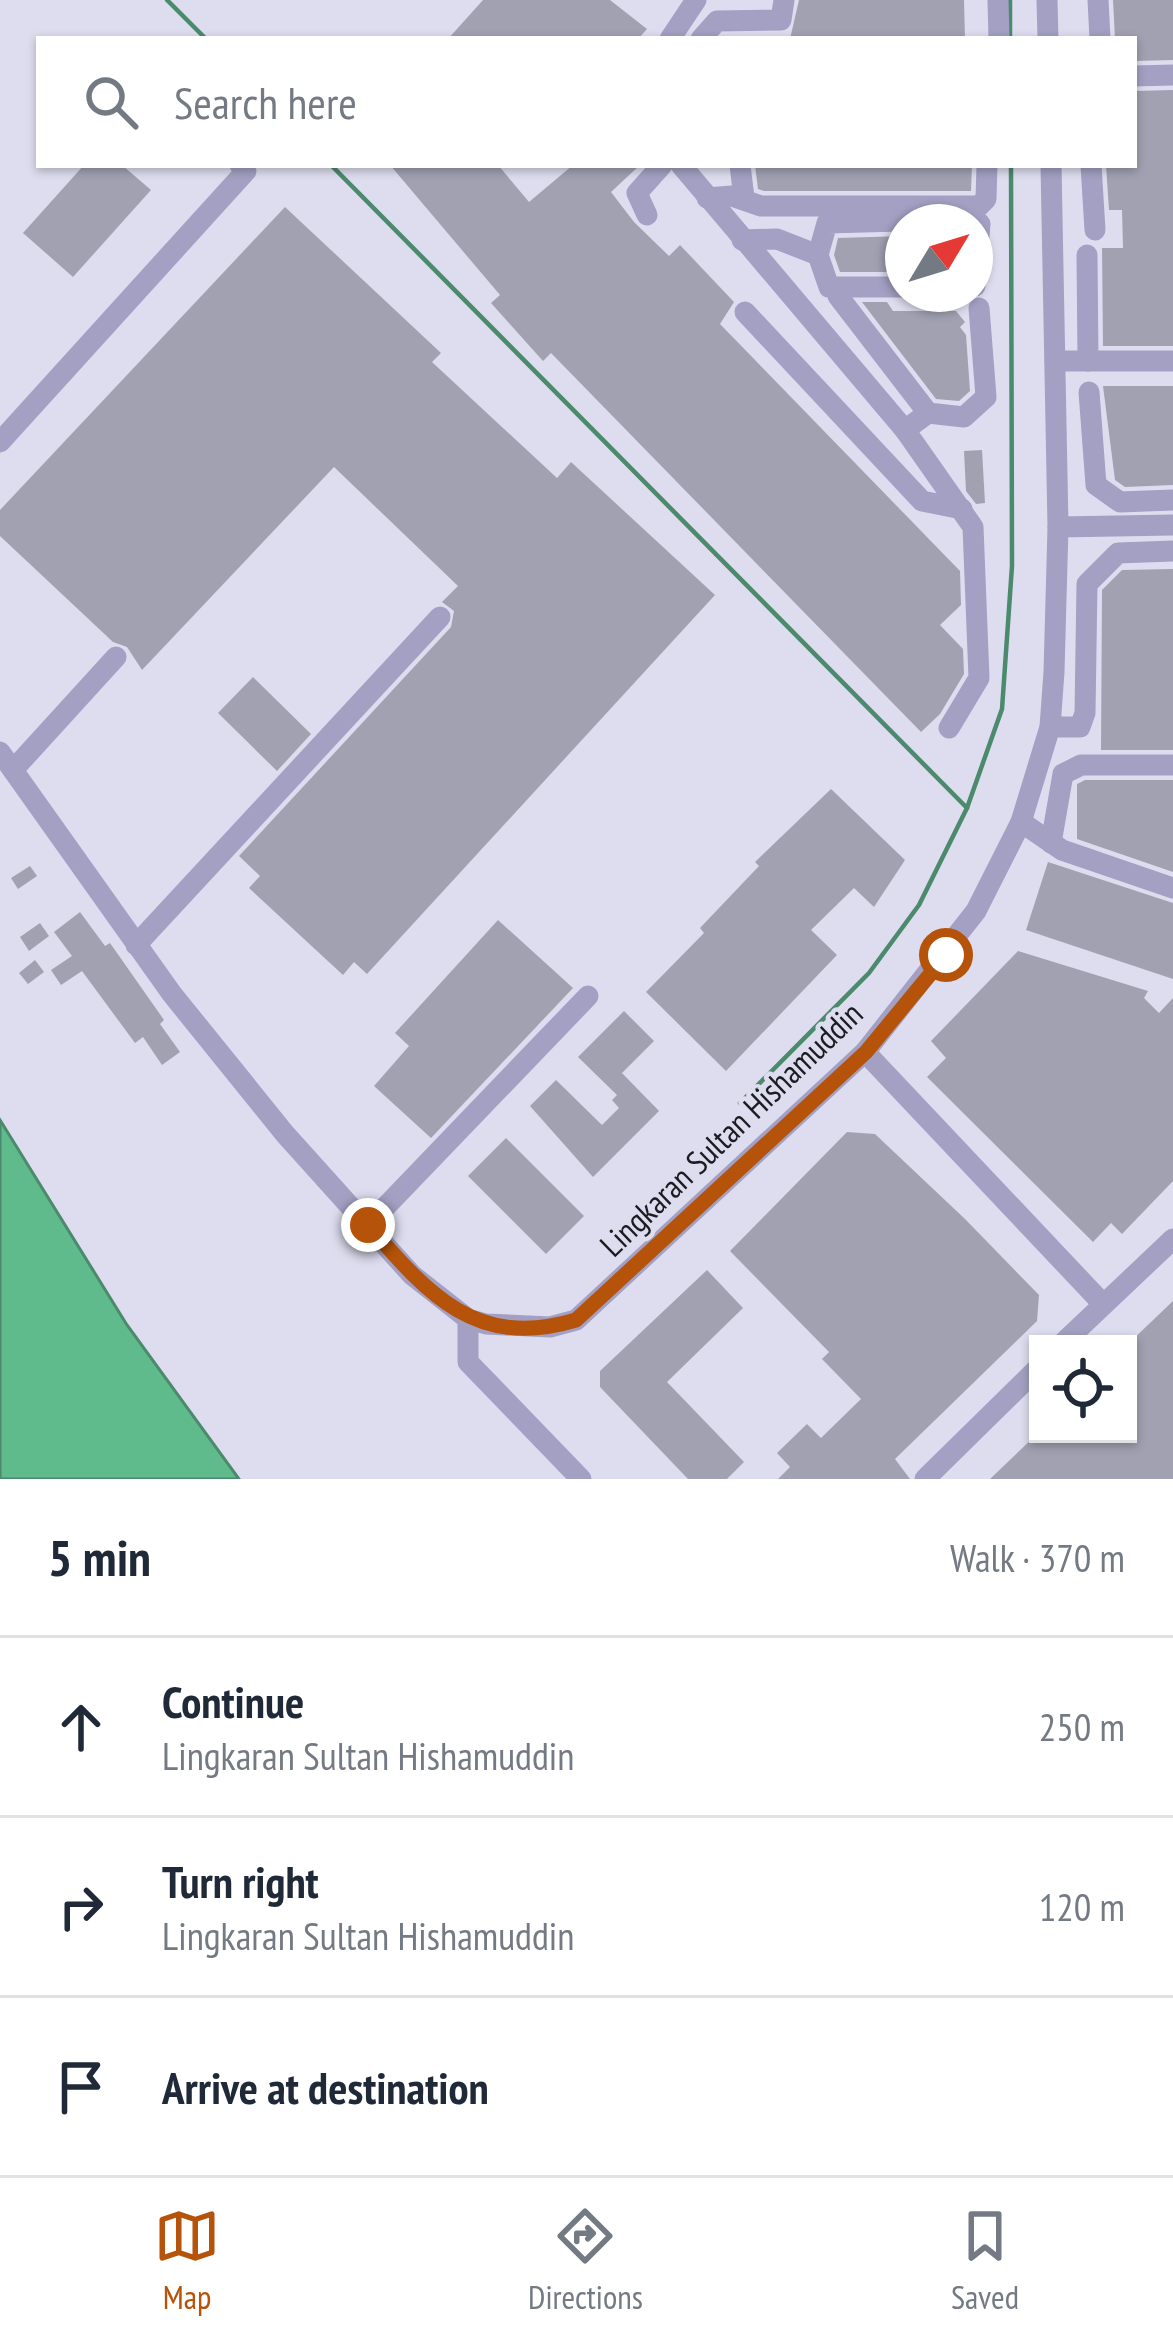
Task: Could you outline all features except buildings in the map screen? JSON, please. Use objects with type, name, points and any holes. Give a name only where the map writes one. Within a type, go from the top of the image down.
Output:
[{"type":"street","points":[[674,34],[696,0]]},
{"type":"street","points":[[703,36],[717,20],[782,20],[784,0]]},
{"type":"street","points":[[998,0],[999,36]]},
{"type":"street","points":[[1048,0],[1048,36]]},
{"type":"street","points":[[1098,0],[1100,36]]},
{"type":"street","points":[[1137,76],[1173,75]]},
{"type":"street","points":[[0,442],[246,171],[243,168]]},
{"type":"street","points":[[646,215],[638,193],[659,168]]},
{"type":"street","points":[[683,168],[905,430],[962,509],[977,548],[980,678],[949,728]]},
{"type":"street","points":[[740,168],[744,198]]},
{"type":"street","points":[[707,198],[744,198],[761,206],[979,206],[986,199],[987,168]]},
{"type":"street","name":"Lingkaran Sultan Hishamuddin","points":[[7,761],[136,945],[285,1134],[412,1275],[468,1318],[529,1328],[576,1320],[866,1052],[976,911],[1021,822],[1050,727],[1058,526],[1051,168]]},
{"type":"street","points":[[1090,168],[1095,230]]},
{"type":"street","points":[[885,220],[830,221],[818,255],[830,287],[885,287]]},
{"type":"street","points":[[742,240],[777,239],[818,255]]},
{"type":"street","points":[[1087,255],[1088,361]]},
{"type":"street","points":[[838,296],[928,413]]},
{"type":"street","points":[[745,312],[922,501],[962,509]]},
{"type":"street","points":[[905,430],[928,413],[964,417],[986,398],[978,312]]},
{"type":"street","points":[[1054,361],[1173,362]]},
{"type":"street","points":[[1089,392],[1096,485],[1120,502],[1173,500]]},
{"type":"street","points":[[1058,526],[1173,525]]},
{"type":"street","points":[[1050,727],[1080,728],[1085,713],[1087,584],[1118,553],[1173,551]]},
{"type":"street","points":[[136,945],[440,617]]},
{"type":"street","points":[[7,761],[116,657]]},
{"type":"street","points":[[1051,843],[1063,774],[1081,765],[1173,765]]},
{"type":"street","points":[[1021,822],[1051,843],[1173,888]]},
{"type":"street","points":[[368,1225],[588,996]]},
{"type":"street","points":[[866,1052],[1103,1304]]},
{"type":"street","points":[[1071,1335],[1173,1240]]},
{"type":"street","points":[[468,1318],[468,1362],[581,1479]]},
{"type":"street","points":[[925,1479],[1029,1377]]},
{"type":"shaded area","points":[[0,1120],[127,1325],[239,1479],[0,1479]]},
{"type":"waterway","points":[[167,0],[203,36]]},
{"type":"waterway","points":[[1010,0],[1010,36]]},
{"type":"waterway","points":[[334,168],[967,808]]},
{"type":"waterway","points":[[740,1103],[869,973],[919,905],[967,808],[1002,709],[1012,566],[1011,168]]},
{"type":"route","points":[[368,1225],[412,1275],[468,1318],[507,1328],[550,1328],[576,1320],[866,1052],[946,955]]}]
